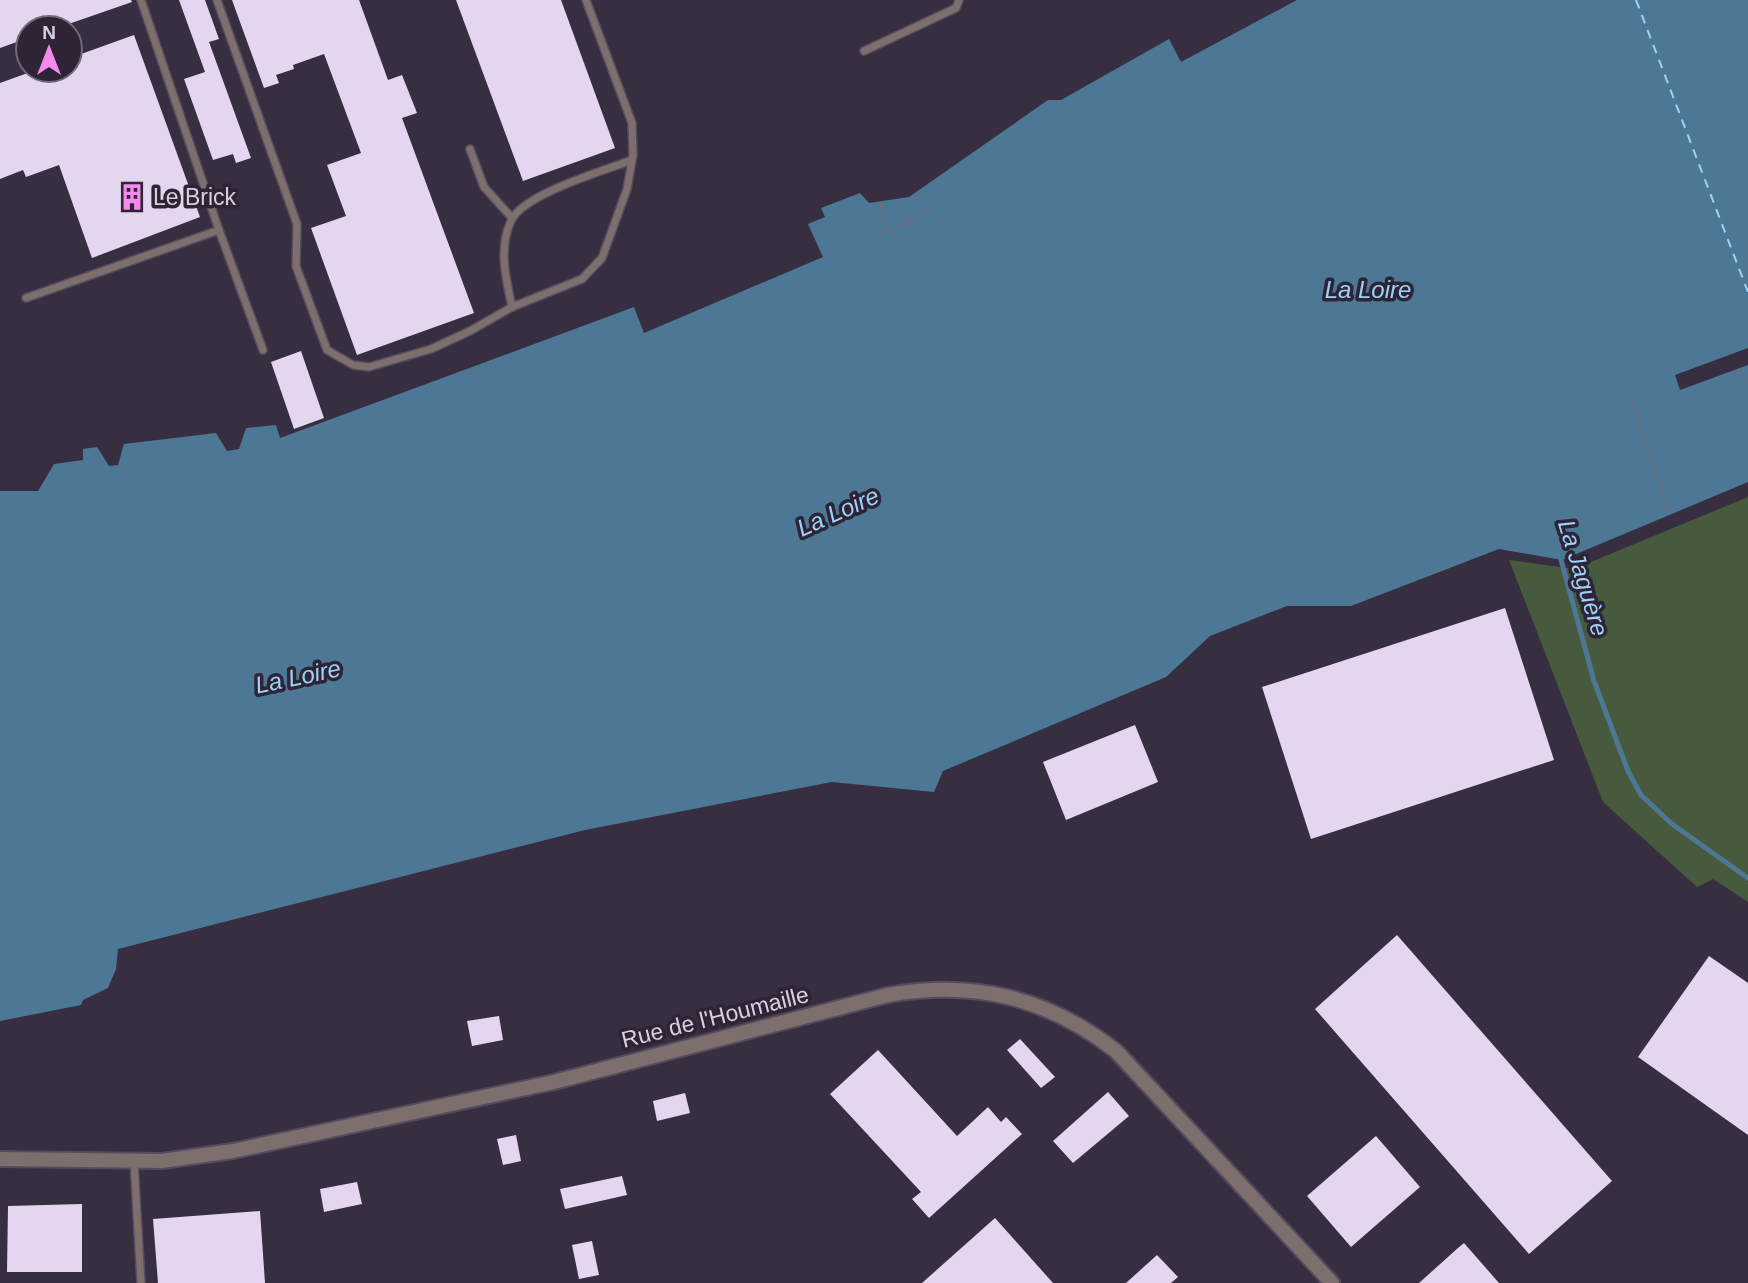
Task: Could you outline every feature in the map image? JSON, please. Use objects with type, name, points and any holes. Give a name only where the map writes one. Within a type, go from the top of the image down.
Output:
[{"type":"street","name":"Rue de l'Houmaille","points":[[0,1159],[134,1162],[179,1160],[233,1151],[554,1082],[888,996],[927,989],[968,989],[1004,994],[1041,1006],[1077,1023],[1116,1051],[1332,1283]]},
{"type":"lane","points":[[141,0],[263,351]]},
{"type":"lane","points":[[217,0],[297,224],[296,266],[327,350],[353,365],[369,367],[394,362],[470,331],[512,307],[582,279],[602,258],[627,189],[632,160],[632,123],[586,0]]},
{"type":"lane","points":[[864,51],[956,8],[959,0]]},
{"type":"lane","points":[[470,149],[484,187],[512,218]]},
{"type":"lane","points":[[512,307],[503,264],[505,239],[512,218],[535,198],[632,160]]},
{"type":"lane","points":[[26,298],[219,230]]},
{"type":"lane","points":[[134,1162],[141,1283]]},
{"type":"path","points":[[881,203],[882,215],[889,230]]},
{"type":"path","points":[[880,235],[931,208]]},
{"type":"path","points":[[1738,369],[1748,386]]},
{"type":"path","points":[[1633,403],[1670,516]]},
{"type":"green space","points":[[1748,497],[1748,902],[1713,879],[1697,887],[1603,802],[1509,560],[1574,569]]},
{"type":"water","name":"La Loire","points":[[1297,0],[1748,0],[1748,482],[1562,560],[1499,549],[1351,606],[1287,606],[1210,636],[1166,677],[943,771],[934,792],[832,782],[585,830],[118,949],[116,969],[108,988],[83,1000],[81,1005],[0,1021],[0,491],[38,491],[54,464],[83,460],[83,449],[97,447],[109,466],[118,465],[124,444],[216,433],[227,451],[239,449],[246,428],[276,425],[280,438],[634,307],[644,333],[823,257],[808,224],[825,217],[821,208],[860,193],[869,203],[909,197],[1048,100],[1061,100],[1169,39],[1181,62]]},
{"type":"pier","points":[[1748,348],[1748,365],[1680,390],[1675,375]]},
{"type":"building","points":[[0,0],[132,2],[84,19],[84,14],[14,14],[14,43],[0,48]]},
{"type":"building","points":[[179,0],[205,0],[219,39],[209,42],[251,158],[236,163],[233,154],[213,160],[184,79],[205,72]]},
{"type":"building","points":[[232,0],[359,0],[388,80],[402,75],[417,113],[402,118],[474,313],[357,355],[311,228],[346,216],[327,165],[361,153],[324,54],[293,65],[294,69],[276,75],[279,83],[264,88]]},
{"type":"building","points":[[456,0],[561,0],[615,148],[523,181]]},
{"type":"building","points":[[134,35],[200,217],[92,258],[59,165],[26,177],[23,170],[0,179],[0,83],[14,78],[14,84],[84,84],[84,53]]},
{"type":"building","points":[[301,351],[324,418],[294,429],[271,362]]},
{"type":"building","points":[[1505,608],[1554,760],[1311,839],[1262,687]]},
{"type":"building","points":[[1135,725],[1158,782],[1066,820],[1043,762]]},
{"type":"building","points":[[1397,935],[1612,1181],[1529,1254],[1315,1009]]},
{"type":"building","points":[[1709,956],[1748,983],[1748,1135],[1638,1057]]},
{"type":"building","points":[[499,1016],[503,1040],[472,1046],[467,1021]]},
{"type":"building","points":[[1020,1039],[1055,1077],[1041,1088],[1007,1050]]},
{"type":"building","points":[[878,1050],[957,1136],[988,1107],[1001,1122],[1006,1117],[1022,1134],[929,1218],[912,1199],[921,1192],[830,1094]]},
{"type":"building","points":[[1108,1092],[1129,1116],[1073,1163],[1053,1141]]},
{"type":"building","points":[[685,1093],[690,1113],[657,1121],[653,1101]]},
{"type":"building","points":[[516,1135],[521,1161],[503,1165],[497,1139]]},
{"type":"building","points":[[1376,1136],[1420,1187],[1351,1247],[1307,1196]]},
{"type":"building","points":[[622,1176],[627,1195],[565,1209],[560,1189]]},
{"type":"building","points":[[357,1182],[362,1204],[324,1212],[320,1189]]},
{"type":"building","points":[[82,1204],[82,1272],[7,1272],[8,1206]]},
{"type":"building","points":[[260,1211],[265,1283],[158,1283],[153,1219]]},
{"type":"building","points":[[995,1218],[1053,1283],[922,1283]]},
{"type":"building","points":[[592,1241],[599,1275],[579,1279],[572,1245]]},
{"type":"building","points":[[1464,1243],[1499,1283],[1419,1283],[1458,1248]]},
{"type":"building","points":[[1157,1255],[1178,1277],[1171,1283],[1126,1283]]},
{"type":"waterway","name":"La Jaguère","points":[[1560,556],[1594,681],[1628,771],[1641,795],[1672,824],[1748,878]]},
{"type":"ferry route","points":[[1636,0],[1748,292]]},
{"type":"place","name":"Le Brick","points":[[132,197]]}]
